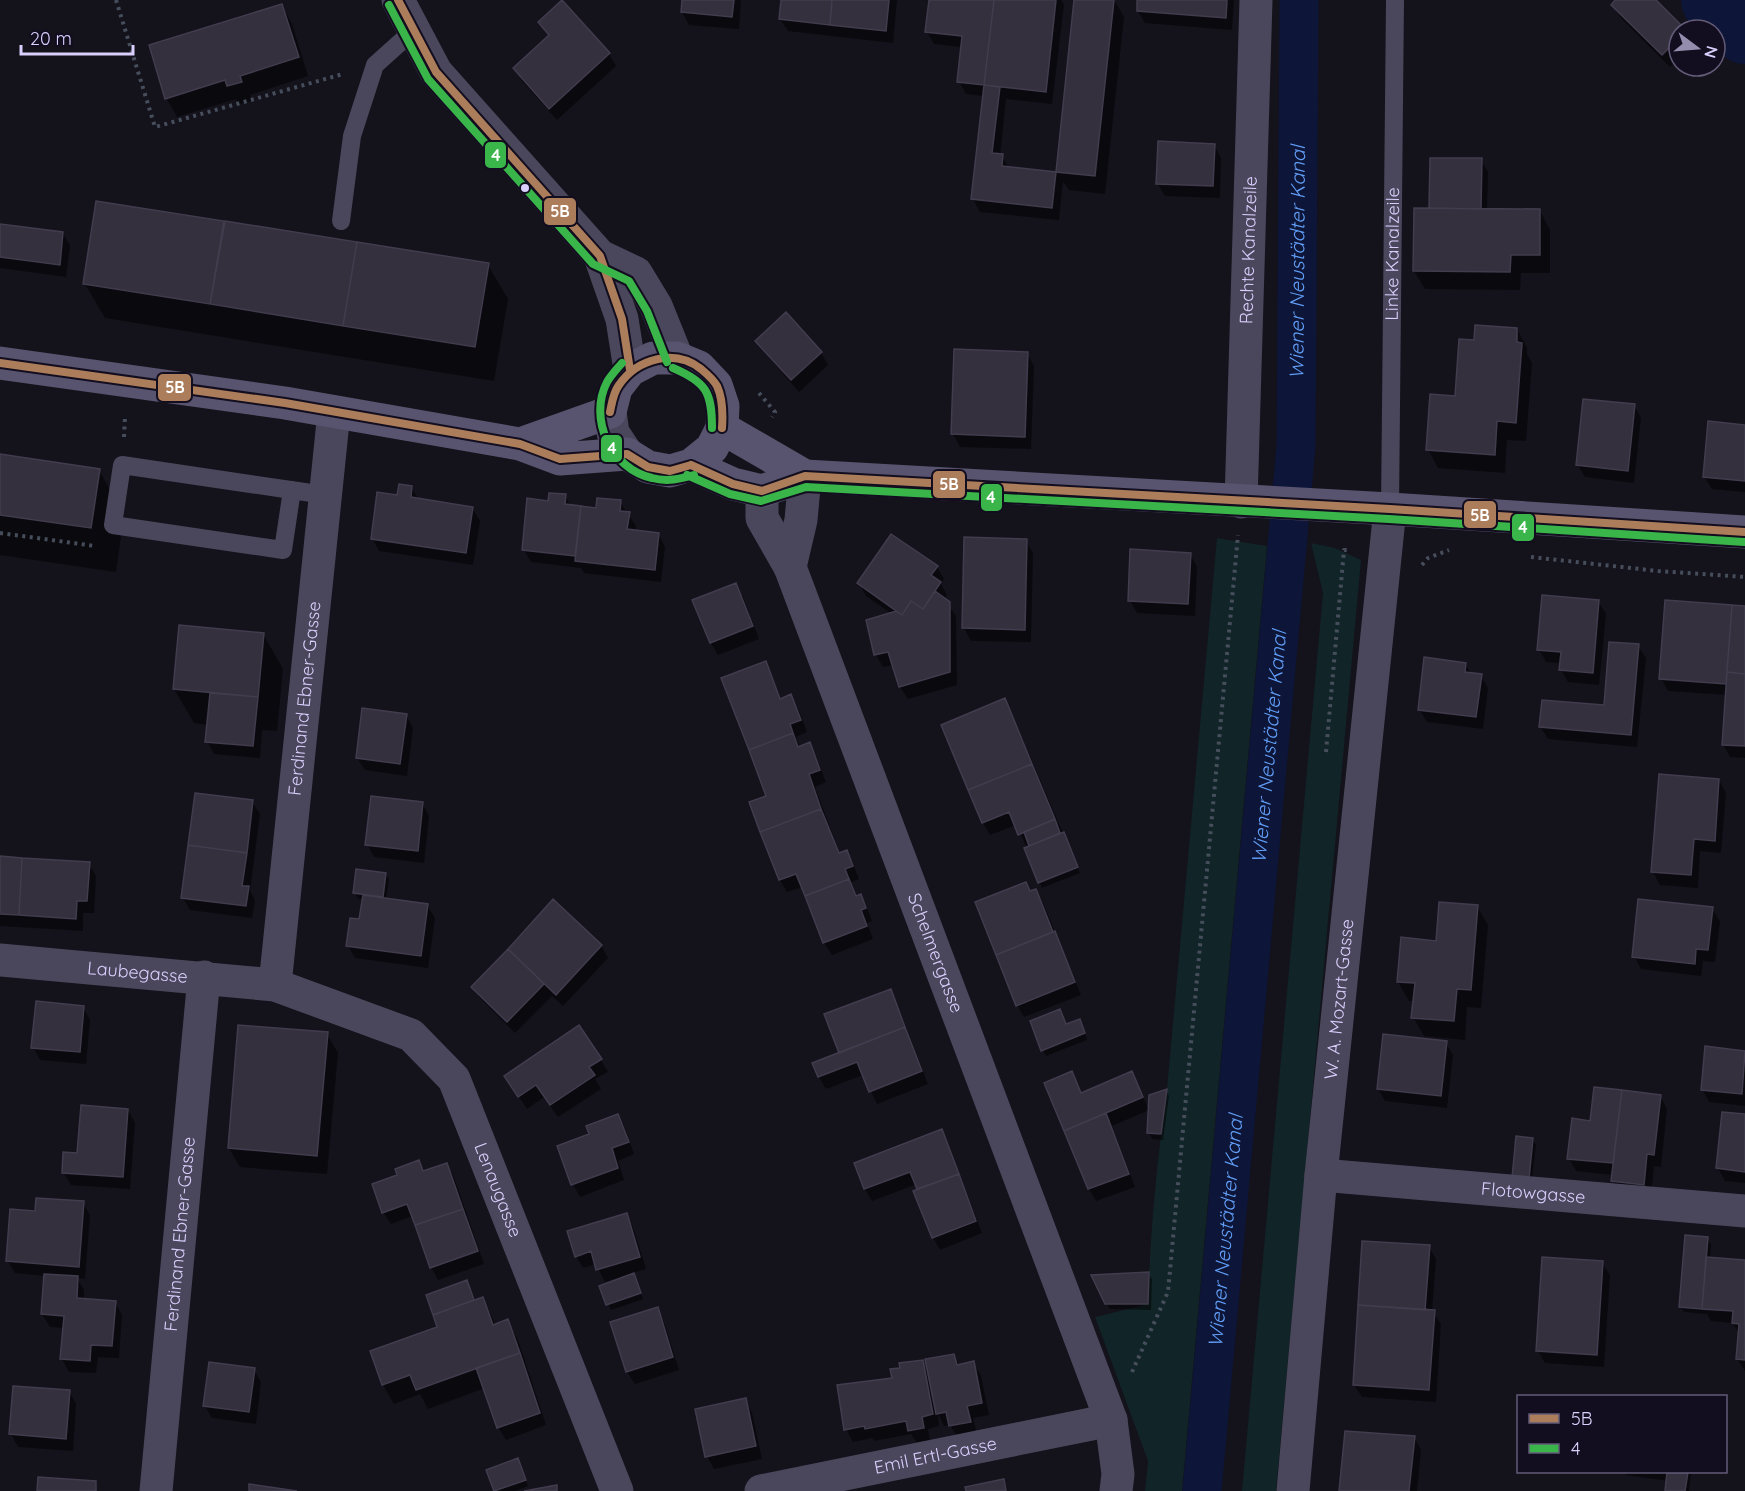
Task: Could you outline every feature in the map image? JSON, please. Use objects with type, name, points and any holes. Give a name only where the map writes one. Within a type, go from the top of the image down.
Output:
[{"type":"street","points":[[398,0],[436,72],[600,256],[622,319],[630,370]]},
{"type":"street","name":"Rechte Kanalzeile","points":[[1247,502],[1256,0]]},
{"type":"street","points":[[600,256],[636,273],[656,306],[677,358]]},
{"type":"street","points":[[653,358],[677,358],[699,367],[716,385],[723,406],[722,428],[712,448],[691,465],[670,471],[648,467],[627,454],[613,433],[610,412],[616,388],[630,370],[653,358]]},
{"type":"street","points":[[0,363],[285,403],[520,444],[560,459],[627,454]]},
{"type":"street","name":"Ferdinand Ebner-Gasse","points":[[275,985],[334,412]]},
{"type":"street","points":[[520,444],[610,412]]},
{"type":"street","points":[[722,428],[805,476]]},
{"type":"street","points":[[691,465],[733,484],[762,491],[805,476],[1357,507],[1745,532]]},
{"type":"street","points":[[790,567],[801,520],[805,476]]},
{"type":"street","name":"Schelmergasse","points":[[762,491],[762,518],[790,567],[1111,1420]]},
{"type":"street","name":"W. A. Mozart-Gasse","points":[[1293,1491],[1321,1175],[1390,509]]},
{"type":"street","name":"Laubegasse","points":[[0,960],[275,985]]},
{"type":"street","name":"Ferdinand Ebner-Gasse","points":[[156,1491],[204,977]]},
{"type":"street","name":"Lenaugasse","points":[[275,985],[411,1035],[454,1079],[617,1491]]},
{"type":"street","name":"Flotowgasse","points":[[1321,1175],[1745,1211]]},
{"type":"street","points":[[1111,1420],[1118,1474],[1116,1491]]},
{"type":"street","name":"Emil Ertl-Gasse","points":[[761,1491],[1111,1420]]},
{"type":"lane","name":"Linke Kanalzeile","points":[[1390,509],[1395,0]]},
{"type":"lane","points":[[341,221],[352,136],[375,65],[414,30]]},
{"type":"lane","points":[[292,490],[284,550],[113,525],[122,465],[292,490],[325,495]]},
{"type":"path","points":[[116,0],[155,127],[375,65]]},
{"type":"path","points":[[122,465],[128,381]]},
{"type":"path","points":[[752,386],[775,412],[753,446]]},
{"type":"path","points":[[1111,1420],[1168,1292],[1247,502]]},
{"type":"path","points":[[0,533],[107,548],[111,544],[113,525]]},
{"type":"path","points":[[1420,566],[1428,558],[1452,549]]},
{"type":"path","points":[[1521,556],[1658,571],[1745,577]]},
{"type":"green space","points":[[1217,538],[1267,546],[1182,1491],[1145,1491],[1148,1461],[1095,1317],[1148,1304],[1154,1196],[1167,1089]]},
{"type":"green space","points":[[1311,543],[1335,548],[1361,560],[1276,1491],[1242,1491],[1323,593]]},
{"type":"building","points":[[562,0],[610,53],[549,109],[513,68],[549,35],[538,22]]},
{"type":"building","points":[[682,0],[734,0],[732,17],[681,12]]},
{"type":"building","points":[[781,0],[832,0],[830,25],[779,19]]},
{"type":"building","points":[[832,0],[889,0],[886,31],[830,25]]},
{"type":"building","points":[[929,0],[994,0],[984,85],[957,82],[962,36],[925,32]]},
{"type":"building","points":[[994,0],[1056,0],[1046,92],[984,85]]},
{"type":"building","points":[[1074,0],[1114,0],[1095,176],[1056,172]]},
{"type":"building","points":[[1137,0],[1227,0],[1226,18],[1137,11]]},
{"type":"building","points":[[1615,0],[1656,0],[1674,18],[1667,18],[1667,50],[1662,55],[1611,5]]},
{"type":"building","points":[[282,4],[299,57],[240,76],[242,82],[227,86],[225,80],[165,99],[149,45]]},
{"type":"building","points":[[984,85],[1000,87],[992,153],[1003,154],[1002,166],[1056,172],[1052,208],[971,199]]},
{"type":"building","points":[[1158,141],[1215,144],[1213,186],[1156,184]]},
{"type":"building","points":[[1430,158],[1482,158],[1481,209],[1429,208]]},
{"type":"building","points":[[96,201],[224,221],[210,304],[83,284]]},
{"type":"building","points":[[1414,208],[1540,209],[1540,255],[1511,255],[1510,272],[1413,271]]},
{"type":"building","points":[[225,221],[357,242],[343,326],[210,304]]},
{"type":"building","points":[[0,224],[63,232],[60,265],[0,257]]},
{"type":"building","points":[[357,242],[489,263],[475,347],[343,326]]},
{"type":"building","points":[[786,312],[822,352],[791,380],[755,341]]},
{"type":"building","points":[[1475,325],[1517,328],[1517,342],[1522,343],[1516,423],[1497,421],[1495,455],[1426,450],[1430,394],[1455,396],[1459,339],[1474,340]]},
{"type":"building","points":[[954,349],[1028,352],[1025,437],[951,434]]},
{"type":"building","points":[[1583,399],[1635,404],[1628,471],[1576,465]]},
{"type":"building","points":[[1708,421],[1745,425],[1745,481],[1703,477]]},
{"type":"building","points":[[0,454],[100,469],[91,528],[0,515]]},
{"type":"building","points":[[399,484],[412,486],[411,497],[473,507],[466,553],[371,539],[377,492],[397,495]]},
{"type":"building","points":[[549,493],[566,494],[565,504],[581,506],[575,556],[522,550],[527,498],[548,501]]},
{"type":"building","points":[[597,498],[621,500],[620,511],[630,512],[627,529],[659,533],[655,570],[575,561],[581,506],[596,508]]},
{"type":"building","points":[[891,534],[938,566],[931,575],[941,582],[923,609],[911,601],[902,615],[857,583]]},
{"type":"building","points":[[964,537],[1027,539],[1025,630],[962,628]]},
{"type":"building","points":[[1130,549],[1191,553],[1188,604],[1128,601]]},
{"type":"building","points":[[736,583],[753,626],[710,643],[692,600]]},
{"type":"building","points":[[935,591],[950,602],[950,672],[899,687],[888,652],[874,655],[866,620],[896,611],[902,615],[911,601],[923,609]]},
{"type":"building","points":[[1542,595],[1599,600],[1593,673],[1559,670],[1561,652],[1537,650]]},
{"type":"building","points":[[1665,600],[1732,605],[1726,684],[1659,679]]},
{"type":"building","points":[[1732,605],[1745,606],[1745,674],[1727,672]]},
{"type":"building","points":[[179,625],[264,633],[258,697],[173,689]]},
{"type":"building","points":[[1609,642],[1639,644],[1631,735],[1539,727],[1542,700],[1604,705]]},
{"type":"building","points":[[1424,657],[1466,663],[1465,672],[1482,674],[1476,717],[1418,710]]},
{"type":"building","points":[[766,661],[780,699],[791,694],[801,720],[790,724],[793,733],[749,750],[721,678]]},
{"type":"building","points":[[1727,672],[1745,674],[1745,746],[1722,745]]},
{"type":"building","points":[[210,693],[258,697],[253,746],[205,742]]},
{"type":"building","points":[[1005,698],[1032,764],[968,790],[941,725]]},
{"type":"building","points":[[362,708],[407,714],[400,764],[356,758]]},
{"type":"building","points":[[793,733],[798,747],[810,742],[820,770],[809,774],[821,809],[760,832],[749,802],[766,796],[749,750]]},
{"type":"building","points":[[1032,764],[1055,819],[1018,835],[1009,812],[982,823],[968,790]]},
{"type":"building","points":[[1659,774],[1719,779],[1715,841],[1694,839],[1691,875],[1651,872]]},
{"type":"building","points":[[195,793],[253,800],[247,853],[188,845]]},
{"type":"building","points":[[371,796],[423,802],[418,851],[365,845]]},
{"type":"building","points":[[821,809],[839,853],[847,850],[853,866],[845,869],[849,879],[805,896],[796,874],[779,880],[760,832]]},
{"type":"building","points":[[1055,819],[1060,833],[1029,846],[1024,832]]},
{"type":"building","points":[[1064,832],[1078,867],[1038,883],[1024,848]]},
{"type":"building","points":[[188,845],[247,853],[242,886],[249,886],[246,906],[181,898]]},
{"type":"building","points":[[0,856],[22,858],[19,915],[0,914]]},
{"type":"building","points":[[22,858],[90,862],[87,901],[77,901],[76,919],[19,915]]},
{"type":"building","points":[[356,869],[386,873],[383,897],[353,893]]},
{"type":"building","points":[[849,879],[856,896],[861,894],[866,908],[861,910],[867,926],[823,943],[805,896]]},
{"type":"building","points":[[1026,882],[1030,891],[1036,889],[1053,932],[996,955],[975,902]]},
{"type":"building","points":[[363,895],[428,904],[421,956],[346,946],[350,918],[359,919]]},
{"type":"building","points":[[553,899],[602,945],[556,995],[508,949]]},
{"type":"building","points":[[1638,899],[1713,907],[1708,950],[1696,949],[1695,964],[1632,957]]},
{"type":"building","points":[[1439,902],[1478,905],[1471,990],[1457,989],[1454,1021],[1411,1018],[1415,983],[1397,982],[1401,937],[1436,941]]},
{"type":"building","points":[[1055,931],[1075,982],[1016,1006],[996,955]]},
{"type":"building","points":[[508,949],[544,984],[507,1022],[471,987]]},
{"type":"building","points":[[891,989],[905,1027],[839,1053],[824,1014]]},
{"type":"building","points":[[36,1001],[84,1006],[80,1052],[31,1048]]},
{"type":"building","points":[[1060,1009],[1066,1024],[1080,1019],[1085,1033],[1041,1051],[1030,1021]]},
{"type":"building","points":[[238,1025],[328,1032],[317,1156],[228,1148]]},
{"type":"building","points":[[579,1025],[602,1059],[589,1067],[595,1075],[550,1105],[536,1085],[518,1097],[504,1076]]},
{"type":"building","points":[[905,1027],[922,1071],[869,1092],[857,1062],[818,1077],[812,1063]]},
{"type":"building","points":[[1383,1034],[1447,1041],[1441,1096],[1377,1089]]},
{"type":"building","points":[[1705,1046],[1745,1051],[1742,1094],[1701,1090]]},
{"type":"building","points":[[1072,1071],[1081,1093],[1132,1071],[1143,1097],[1064,1131],[1044,1083]]},
{"type":"building","points":[[1594,1087],[1622,1090],[1613,1163],[1567,1159],[1572,1118],[1590,1121]]},
{"type":"building","points":[[1167,1089],[1161,1134],[1147,1133],[1149,1095]]},
{"type":"building","points":[[1622,1090],[1661,1095],[1654,1155],[1647,1154],[1644,1185],[1611,1181]]},
{"type":"building","points":[[81,1105],[128,1109],[123,1177],[62,1173],[63,1152],[77,1153]]},
{"type":"building","points":[[1722,1112],[1745,1114],[1745,1172],[1716,1168]]},
{"type":"building","points":[[1106,1113],[1129,1174],[1088,1189],[1064,1131]]},
{"type":"building","points":[[618,1114],[629,1142],[612,1148],[618,1168],[571,1185],[557,1146],[589,1134],[586,1126]]},
{"type":"building","points":[[942,1129],[959,1174],[917,1189],[910,1172],[864,1189],[854,1163]]},
{"type":"building","points":[[1516,1136],[1533,1138],[1529,1179],[1512,1178]]},
{"type":"building","points":[[419,1160],[423,1171],[447,1163],[463,1209],[415,1225],[407,1204],[382,1213],[372,1184],[397,1175],[395,1169]]},
{"type":"building","points":[[959,1174],[976,1221],[932,1238],[913,1191]]},
{"type":"building","points":[[36,1198],[84,1201],[79,1267],[6,1261],[10,1209],[35,1211]]},
{"type":"building","points":[[463,1209],[478,1251],[430,1268],[415,1225]]},
{"type":"building","points":[[627,1213],[640,1257],[596,1270],[591,1251],[575,1257],[567,1231]]},
{"type":"building","points":[[1685,1235],[1708,1237],[1702,1309],[1679,1307]]},
{"type":"building","points":[[1362,1241],[1430,1245],[1425,1310],[1358,1305]]},
{"type":"building","points":[[1542,1257],[1603,1261],[1597,1355],[1536,1351]]},
{"type":"building","points":[[1706,1257],[1745,1260],[1745,1360],[1736,1359],[1739,1324],[1732,1323],[1733,1311],[1702,1309]]},
{"type":"building","points":[[1149,1272],[1148,1304],[1105,1304],[1091,1275]]},
{"type":"building","points":[[634,1273],[641,1293],[606,1305],[599,1286]]},
{"type":"building","points":[[44,1274],[78,1276],[77,1298],[116,1301],[112,1346],[91,1345],[90,1361],[60,1359],[64,1316],[41,1314]]},
{"type":"building","points":[[467,1280],[474,1300],[433,1315],[426,1295]]},
{"type":"building","points":[[483,1297],[493,1325],[508,1319],[520,1353],[416,1390],[410,1375],[382,1385],[370,1351],[437,1327],[433,1315]]},
{"type":"building","points":[[1358,1305],[1435,1310],[1429,1390],[1353,1385]]},
{"type":"building","points":[[658,1307],[673,1357],[626,1372],[610,1322]]},
{"type":"building","points":[[520,1353],[540,1413],[497,1428],[476,1368]]},
{"type":"building","points":[[954,1354],[957,1365],[974,1361],[982,1403],[967,1406],[971,1422],[949,1426],[946,1412],[936,1414],[925,1359]]},
{"type":"building","points":[[923,1360],[933,1414],[922,1417],[924,1428],[908,1431],[906,1421],[865,1429],[864,1426],[844,1430],[837,1385],[892,1378],[890,1369],[900,1368],[899,1363]]},
{"type":"building","points":[[209,1362],[255,1368],[249,1412],[203,1406]]},
{"type":"building","points":[[13,1386],[70,1390],[66,1439],[9,1434]]},
{"type":"building","points":[[746,1398],[756,1446],[705,1457],[695,1409]]},
{"type":"building","points":[[1345,1431],[1415,1436],[1409,1491],[1339,1491]]},
{"type":"building","points":[[518,1458],[526,1480],[494,1491],[486,1470]]},
{"type":"building","points":[[1667,1473],[1688,1473],[1685,1491],[1665,1491]]},
{"type":"building","points":[[38,1477],[96,1481],[96,1491],[37,1491]]},
{"type":"building","points":[[1004,1479],[1006,1491],[966,1491],[965,1487]]},
{"type":"building","points":[[249,1484],[297,1491],[249,1491]]},
{"type":"building","points":[[557,1485],[557,1491],[524,1491]]},
{"type":"waterway","name":"Wiener Neustädter Kanal","points":[[1202,1491],[1296,446],[1299,0]]},
{"type":"waterway","points":[[1715,0],[1745,30]]},
{"type":"transit line","name":"5B","points":[[398,0],[436,72],[600,256],[622,319],[630,370]]},
{"type":"transit line","name":"4","points":[[389,5],[428,79],[593,264],[629,281],[647,311],[667,362]]},
{"type":"transit line","name":"5B","points":[[610,412],[617,388],[636,369],[657,359],[679,359],[701,369],[717,386],[722,407],[722,428]]},
{"type":"transit line","name":"5B","points":[[0,363],[285,403],[520,444],[560,459],[627,454],[648,467],[670,471],[691,465]]},
{"type":"transit line","name":"4","points":[[622,363],[607,382],[600,411],[602,426],[615,453],[638,473],[652,478],[673,480],[694,475]]},
{"type":"transit line","name":"4","points":[[673,368],[693,378],[705,390],[711,405],[712,428]]},
{"type":"transit line","name":"5B","points":[[691,465],[733,484],[762,491],[805,476],[1390,509],[1745,532]]},
{"type":"transit line","name":"4","points":[[687,475],[730,494],[761,501],[806,487],[1389,519],[1744,542]]}]
